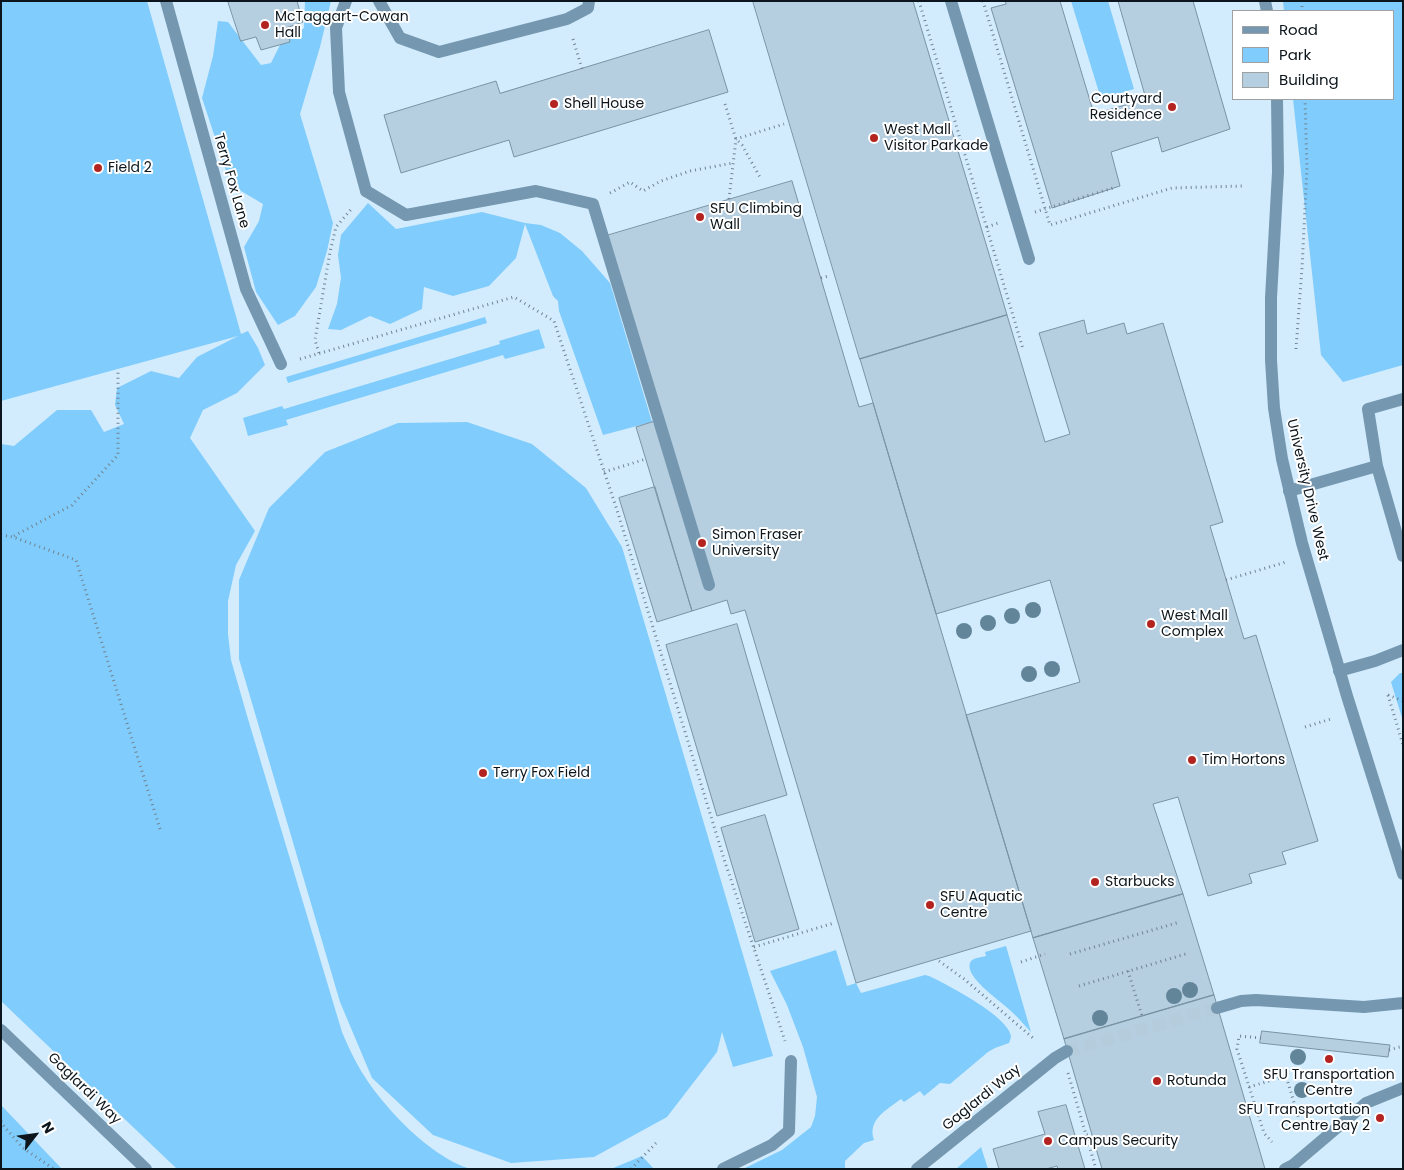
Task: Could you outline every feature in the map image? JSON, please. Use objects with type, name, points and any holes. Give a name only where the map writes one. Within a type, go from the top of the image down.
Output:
[{"type":"street","name":"Terry Fox Lane","points":[[166,1],[246,289],[281,364]]},
{"type":"street","points":[[346,1],[336,28],[339,92],[366,191],[406,215],[536,191],[592,204],[708,585]]},
{"type":"street","points":[[379,1],[400,38],[439,52],[566,19],[588,8],[589,1]]},
{"type":"street","points":[[951,1],[1029,259]]},
{"type":"street","name":"University Drive West","points":[[1277,100],[1278,172],[1271,298],[1270,360],[1274,408],[1282,459],[1302,544],[1339,671],[1403,874]]},
{"type":"street","points":[[1403,399],[1368,409],[1377,466],[1403,556]]},
{"type":"street","points":[[1289,491],[1377,466]]},
{"type":"street","points":[[1339,671],[1375,662],[1403,650]]},
{"type":"street","points":[[1217,1008],[1242,1000],[1364,1007],[1403,1003]]},
{"type":"street","name":"Gaglardi Way","points":[[1,1030],[146,1169]]},
{"type":"street","name":"Gaglardi Way","points":[[917,1169],[1055,1058],[1067,1051]]},
{"type":"street","points":[[723,1169],[772,1145],[789,1131],[791,1061]]},
{"type":"street","points":[[1285,1169],[1366,1102],[1403,1088]]},
{"type":"path","points":[[919,1],[1023,349]]},
{"type":"path","points":[[983,1],[1050,225],[1172,188],[1243,186]]},
{"type":"path","points":[[566,19],[582,69]]},
{"type":"path","points":[[1296,349],[1307,168],[1305,100]]},
{"type":"path","points":[[725,104],[736,139],[729,199]]},
{"type":"path","points":[[736,139],[784,124]]},
{"type":"path","points":[[736,139],[742,145],[761,179]]},
{"type":"path","points":[[592,204],[630,182],[643,191],[661,180],[690,171],[733,163]]},
{"type":"path","points":[[1032,213],[1112,188]]},
{"type":"path","points":[[319,353],[316,340],[330,252],[336,227],[366,191]]},
{"type":"path","points":[[987,227],[1005,221]]},
{"type":"path","points":[[821,278],[829,276]]},
{"type":"path","points":[[281,364],[514,297],[554,321],[604,472],[722,850],[791,1061]]},
{"type":"path","points":[[14,537],[72,505],[118,456],[118,369]]},
{"type":"path","points":[[604,472],[646,459]]},
{"type":"path","points":[[1,535],[14,537],[76,560],[160,829]]},
{"type":"path","points":[[1226,580],[1286,562]]},
{"type":"path","points":[[1403,701],[1388,695],[1403,745]]},
{"type":"path","points":[[1305,727],[1331,719]]},
{"type":"path","points":[[1070,954],[1180,922]]},
{"type":"path","points":[[754,947],[834,923]]},
{"type":"path","points":[[1078,986],[1189,953]]},
{"type":"path","points":[[1021,962],[1046,954]]},
{"type":"path","points":[[939,961],[964,979],[1033,1038]]},
{"type":"path","points":[[1128,971],[1142,1016]]},
{"type":"path","points":[[1261,1038],[1239,1036],[1237,1049],[1264,1133],[1272,1142]]},
{"type":"path","points":[[1389,1050],[1403,1046]]},
{"type":"path","points":[[1067,1070],[1096,1169]]},
{"type":"path","points":[[1249,1087],[1286,1076],[1299,1119]]},
{"type":"path","points":[[1,1121],[3,1126],[23,1148],[54,1169]]},
{"type":"path","points":[[1087,1135],[1092,1134]]},
{"type":"path","points":[[631,1169],[658,1141]]},
{"type":"green space","points":[[1,1],[147,1],[241,334],[248,331],[265,365],[237,393],[203,410],[190,438],[255,531],[236,565],[228,601],[228,634],[231,660],[342,1032],[350,1050],[375,1091],[404,1124],[437,1152],[471,1169],[177,1169],[1,1001],[1,444],[14,446],[57,410],[91,410],[104,432],[124,424],[115,405],[117,388],[151,371],[179,378],[197,357],[238,336],[1,401]]},
{"type":"green space","points":[[305,1],[331,1],[320,47],[300,114],[333,223],[316,287],[295,316],[278,325],[256,292],[244,247],[259,221],[263,204],[241,191],[228,177],[202,98],[213,56],[218,21],[228,22],[261,65],[271,63],[280,45],[304,28]]},
{"type":"green space","points":[[1071,1],[1108,1],[1134,89],[1101,99]]},
{"type":"green space","points":[[1283,1],[1403,1],[1403,365],[1343,382],[1321,355],[1293,100],[1394,100],[1394,10],[1284,10]]},
{"type":"green space","points":[[368,203],[396,229],[482,212],[541,225],[560,233],[582,251],[610,283],[652,422],[603,435],[559,311],[558,301],[553,296],[525,224],[516,258],[489,286],[453,296],[424,287],[422,309],[390,324],[370,316],[341,330],[328,329],[337,304],[341,278],[338,255],[341,235]]},
{"type":"green space","points":[[485,317],[487,323],[288,383],[286,377]]},
{"type":"green space","points":[[539,329],[545,348],[505,359],[503,355],[286,420],[288,425],[248,436],[243,418],[282,406],[284,409],[500,344],[499,341]]},
{"type":"green space","name":"Terry Fox Field","points":[[467,422],[532,444],[586,488],[622,547],[773,1056],[733,1067],[722,1032],[717,1052],[667,1117],[594,1157],[511,1163],[433,1135],[372,1078],[340,1002],[239,659],[239,580],[269,508],[325,452],[398,423]]},
{"type":"green space","points":[[1400,673],[1403,673],[1403,721],[1391,682]]},
{"type":"green space","points":[[1006,946],[1031,1032],[1015,1014],[985,989],[972,974],[970,967],[972,960],[986,956],[985,952]]},
{"type":"green space","points":[[836,950],[847,986],[856,983],[861,993],[925,975],[929,976],[949,986],[999,1019],[1011,1036],[1009,1043],[988,1052],[950,1084],[940,1083],[924,1096],[920,1091],[904,1102],[901,1099],[884,1111],[873,1126],[874,1140],[864,1143],[845,1161],[845,1169],[743,1169],[782,1150],[811,1127],[815,1116],[817,1097],[803,1047],[787,1005],[770,971]]},
{"type":"green space","points":[[1,1105],[62,1169],[1,1169]]},
{"type":"green space","points":[[981,1147],[988,1169],[956,1169]]},
{"type":"green space","points":[[642,1156],[654,1169],[611,1169]]},
{"type":"building","name":"McTaggart-Cowan Hall","points":[[228,1],[297,1],[303,22],[286,28],[290,42],[261,50],[256,37],[241,41]]},
{"type":"building","name":"West Mall Visitor Parkade","points":[[753,1],[913,1],[1007,315],[860,359]]},
{"type":"building","name":"Courtyard Residence","points":[[1005,1],[1060,1],[1094,114],[1146,99],[1118,1],[1193,1],[1230,129],[1162,152],[1158,137],[1111,152],[1120,186],[1052,208],[991,8],[1006,4]]},
{"type":"building","name":"Shell House","points":[[709,30],[728,92],[514,157],[509,140],[401,173],[384,115],[496,81],[500,93]]},
{"type":"building","points":[[792,181],[859,407],[873,403],[1031,931],[856,983],[745,610],[731,614],[727,600],[692,611],[636,427],[661,419],[606,236]]},
{"type":"building","name":"West Mall Complex","points":[[1007,315],[1045,442],[1070,434],[1039,333],[1084,320],[1087,334],[1124,323],[1127,334],[1163,323],[1223,522],[1210,526],[1244,639],[1256,635],[1318,841],[1282,852],[1286,864],[1249,874],[1252,883],[1208,896],[1178,797],[1153,804],[1183,894],[1033,938],[966,715],[1080,682],[1050,580],[936,614],[860,359]]},
{"type":"building","points":[[655,487],[692,611],[657,622],[619,498]]},
{"type":"building","points":[[737,624],[787,795],[717,816],[666,645]]},
{"type":"building","points":[[765,815],[799,929],[755,942],[721,828]]},
{"type":"building","points":[[1183,894],[1214,995],[1064,1039],[1033,938]]},
{"type":"building","name":"Rotunda","points":[[1214,995],[1265,1169],[1102,1169],[1064,1039]]},
{"type":"building","points":[[1262,1031],[1390,1045],[1388,1057],[1260,1043]]},
{"type":"building","name":"Campus Security","points":[[1066,1105],[1085,1169],[1058,1169],[1057,1166],[1046,1169],[999,1169],[993,1149],[1045,1134],[1038,1112]]},
{"type":"tunnel","points":[[1067,1051],[1217,1008]]},
{"type":"place","name":"McTaggart-Cowan Hall","points":[[265,25]]},
{"type":"place","name":"Shell House","points":[[554,104]]},
{"type":"place","name":"Courtyard Residence","points":[[1172,107]]},
{"type":"place","name":"West Mall Visitor Parkade","points":[[874,138]]},
{"type":"place","name":"Field 2","points":[[98,168]]},
{"type":"place","name":"SFU Climbing Wall","points":[[700,217]]},
{"type":"place","name":"Simon Fraser University","points":[[702,543]]},
{"type":"place","name":"West Mall Complex","points":[[1151,624]]},
{"type":"place","name":"Tim Hortons","points":[[1192,760]]},
{"type":"place","name":"Terry Fox Field","points":[[483,773]]},
{"type":"place","name":"Starbucks","points":[[1095,882]]},
{"type":"place","name":"SFU Aquatic Centre","points":[[930,905]]},
{"type":"place","name":"SFU Transportation Centre","points":[[1329,1059]]},
{"type":"place","name":"Rotunda","points":[[1157,1081]]},
{"type":"place","name":"SFU Transportation Centre Bay 2","points":[[1380,1118]]},
{"type":"place","name":"Campus Security","points":[[1048,1141]]}]
